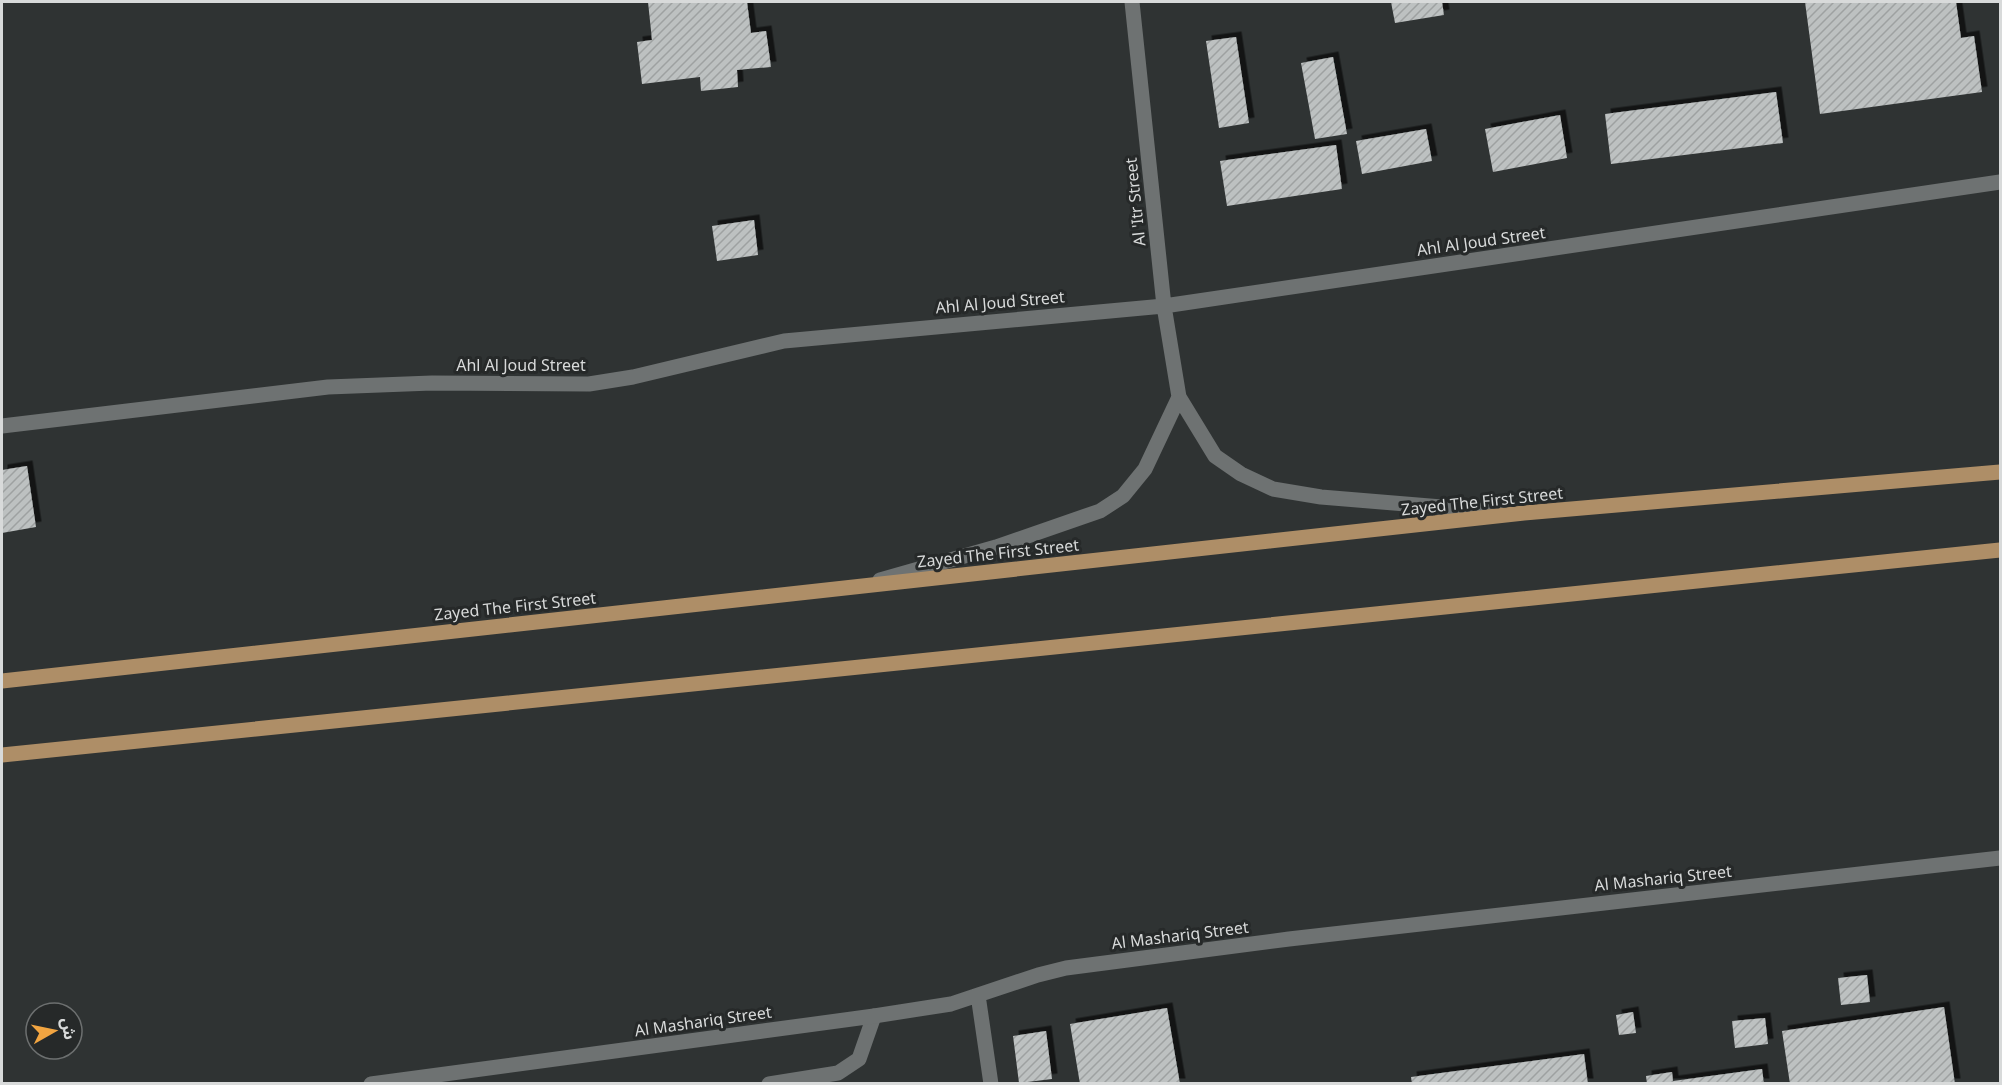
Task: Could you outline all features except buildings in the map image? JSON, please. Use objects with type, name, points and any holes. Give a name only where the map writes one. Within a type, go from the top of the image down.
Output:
[{"type":"main road","name":"Zayed The First Street","points":[[2,681],[1524,513],[2001,472]]},
{"type":"main road","points":[[2,755],[2001,550]]},
{"type":"street","name":"Al 'Itr Street","points":[[1132,2],[1164,306],[1179,397],[1215,456],[1241,474],[1273,489],[1321,497],[1524,513]]},
{"type":"street","name":"Ahl Al Joud Street","points":[[2,426],[328,387],[432,383],[589,384],[633,377],[784,341],[1164,306],[2001,183]]},
{"type":"street","points":[[855,587],[996,547],[1100,511],[1123,496],[1145,469],[1179,397]]},
{"type":"street","name":"Al Mashariq Street","points":[[372,1083],[951,1004],[1066,968],[1289,939],[2001,858]]},
{"type":"street","points":[[978,995],[991,1083]]},
{"type":"street","points":[[769,1083],[838,1073],[859,1059],[873,1016]]}]
